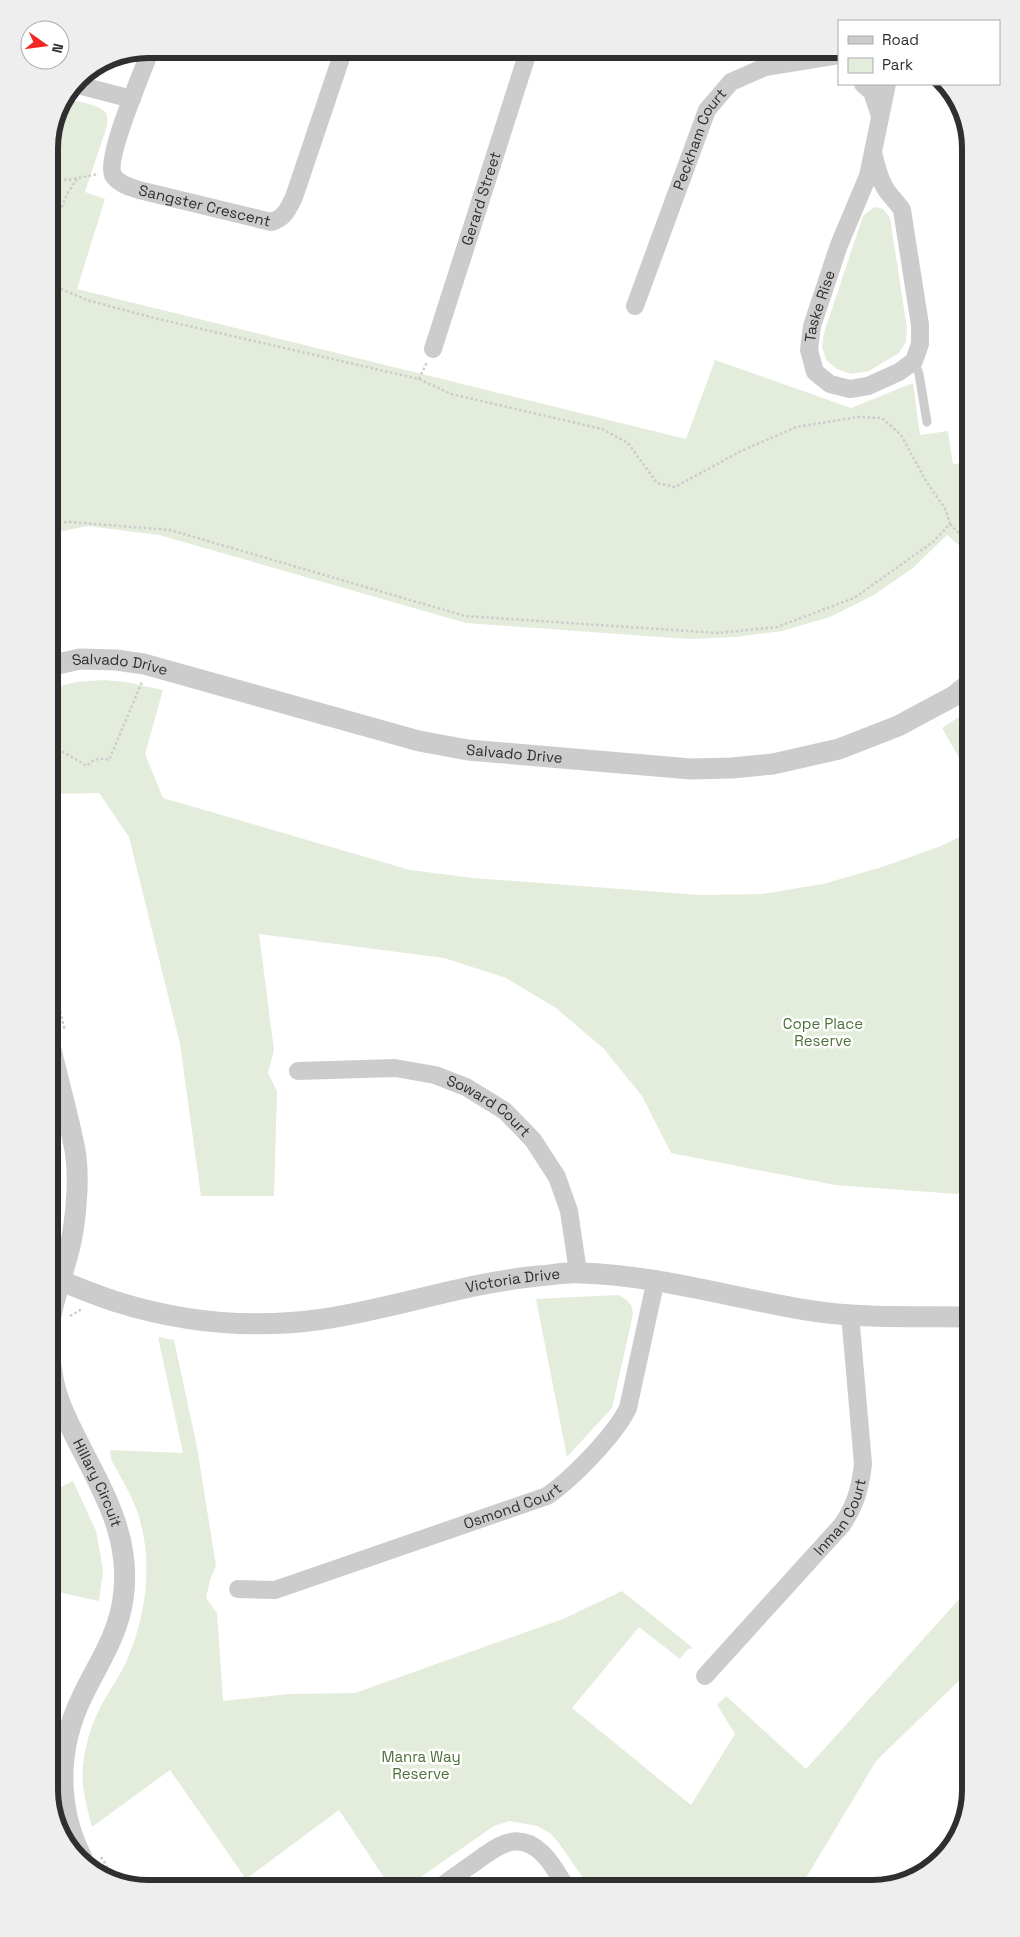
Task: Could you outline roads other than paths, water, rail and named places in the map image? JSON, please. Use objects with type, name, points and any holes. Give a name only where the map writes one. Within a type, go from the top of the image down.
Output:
[{"type":"street","points":[[82,86],[132,99],[147,58]]},
{"type":"street","name":"Sangster Crescent","points":[[132,99],[116,142],[112,172],[114,178],[140,190],[271,222],[279,220],[284,215],[294,197],[341,58]]},
{"type":"street","name":"Gerard Street","points":[[433,348],[527,58]]},
{"type":"street","name":"Peckham Court","points":[[635,306],[707,110],[731,82],[765,67],[820,58]]},
{"type":"street","name":"Taske Rise","points":[[864,85],[872,92],[880,116]]},
{"type":"street","name":"Taske Rise","points":[[873,152],[878,173],[886,190],[902,210],[920,325],[920,344],[914,361],[899,372],[868,386],[850,389],[830,384],[815,372],[809,350],[812,326],[839,245],[868,176],[887,85]]},
{"type":"street","points":[[859,195],[886,190]]},
{"type":"street","name":"Salvado Drive","points":[[58,664],[80,659],[116,660],[144,664],[419,741],[468,750],[691,769],[773,764],[840,749],[898,726],[954,696],[962,689]]},
{"type":"street","name":"Soward Court","points":[[298,1071],[395,1068],[435,1075],[466,1087],[505,1111],[533,1140],[556,1177],[569,1211],[578,1272]]},
{"type":"street","name":"Hillary Circuit","points":[[58,1080],[75,1152],[76,1196],[73,1232],[58,1289]]},
{"type":"street","name":"Victoria Drive","points":[[60,1281],[117,1302],[187,1319],[241,1324],[283,1323],[324,1319],[486,1284],[578,1272],[656,1279],[786,1306],[850,1314],[962,1317]]},
{"type":"street","name":"Osmond Court","points":[[238,1589],[275,1590],[547,1496],[559,1488],[610,1435],[622,1420],[628,1408],[656,1279]]},
{"type":"street","name":"Inman Court","points":[[705,1676],[842,1525],[853,1509],[860,1488],[863,1464],[850,1314]]},
{"type":"street","name":"Hillary Circuit","points":[[58,1394],[62,1408],[111,1506],[120,1536],[126,1567],[123,1600],[117,1627],[104,1656],[81,1698],[69,1729],[62,1766],[63,1799],[70,1827],[90,1854]]},
{"type":"street","points":[[451,1879],[496,1847],[508,1842],[520,1841],[533,1846],[544,1854],[561,1880]]},
{"type":"lane","points":[[914,361],[920,374],[927,422]]},
{"type":"park label","name":"Cope Place Reserve","points":[[823,1032]]},
{"type":"park label","name":"Manra Way Reserve","points":[[421,1766]]}]
